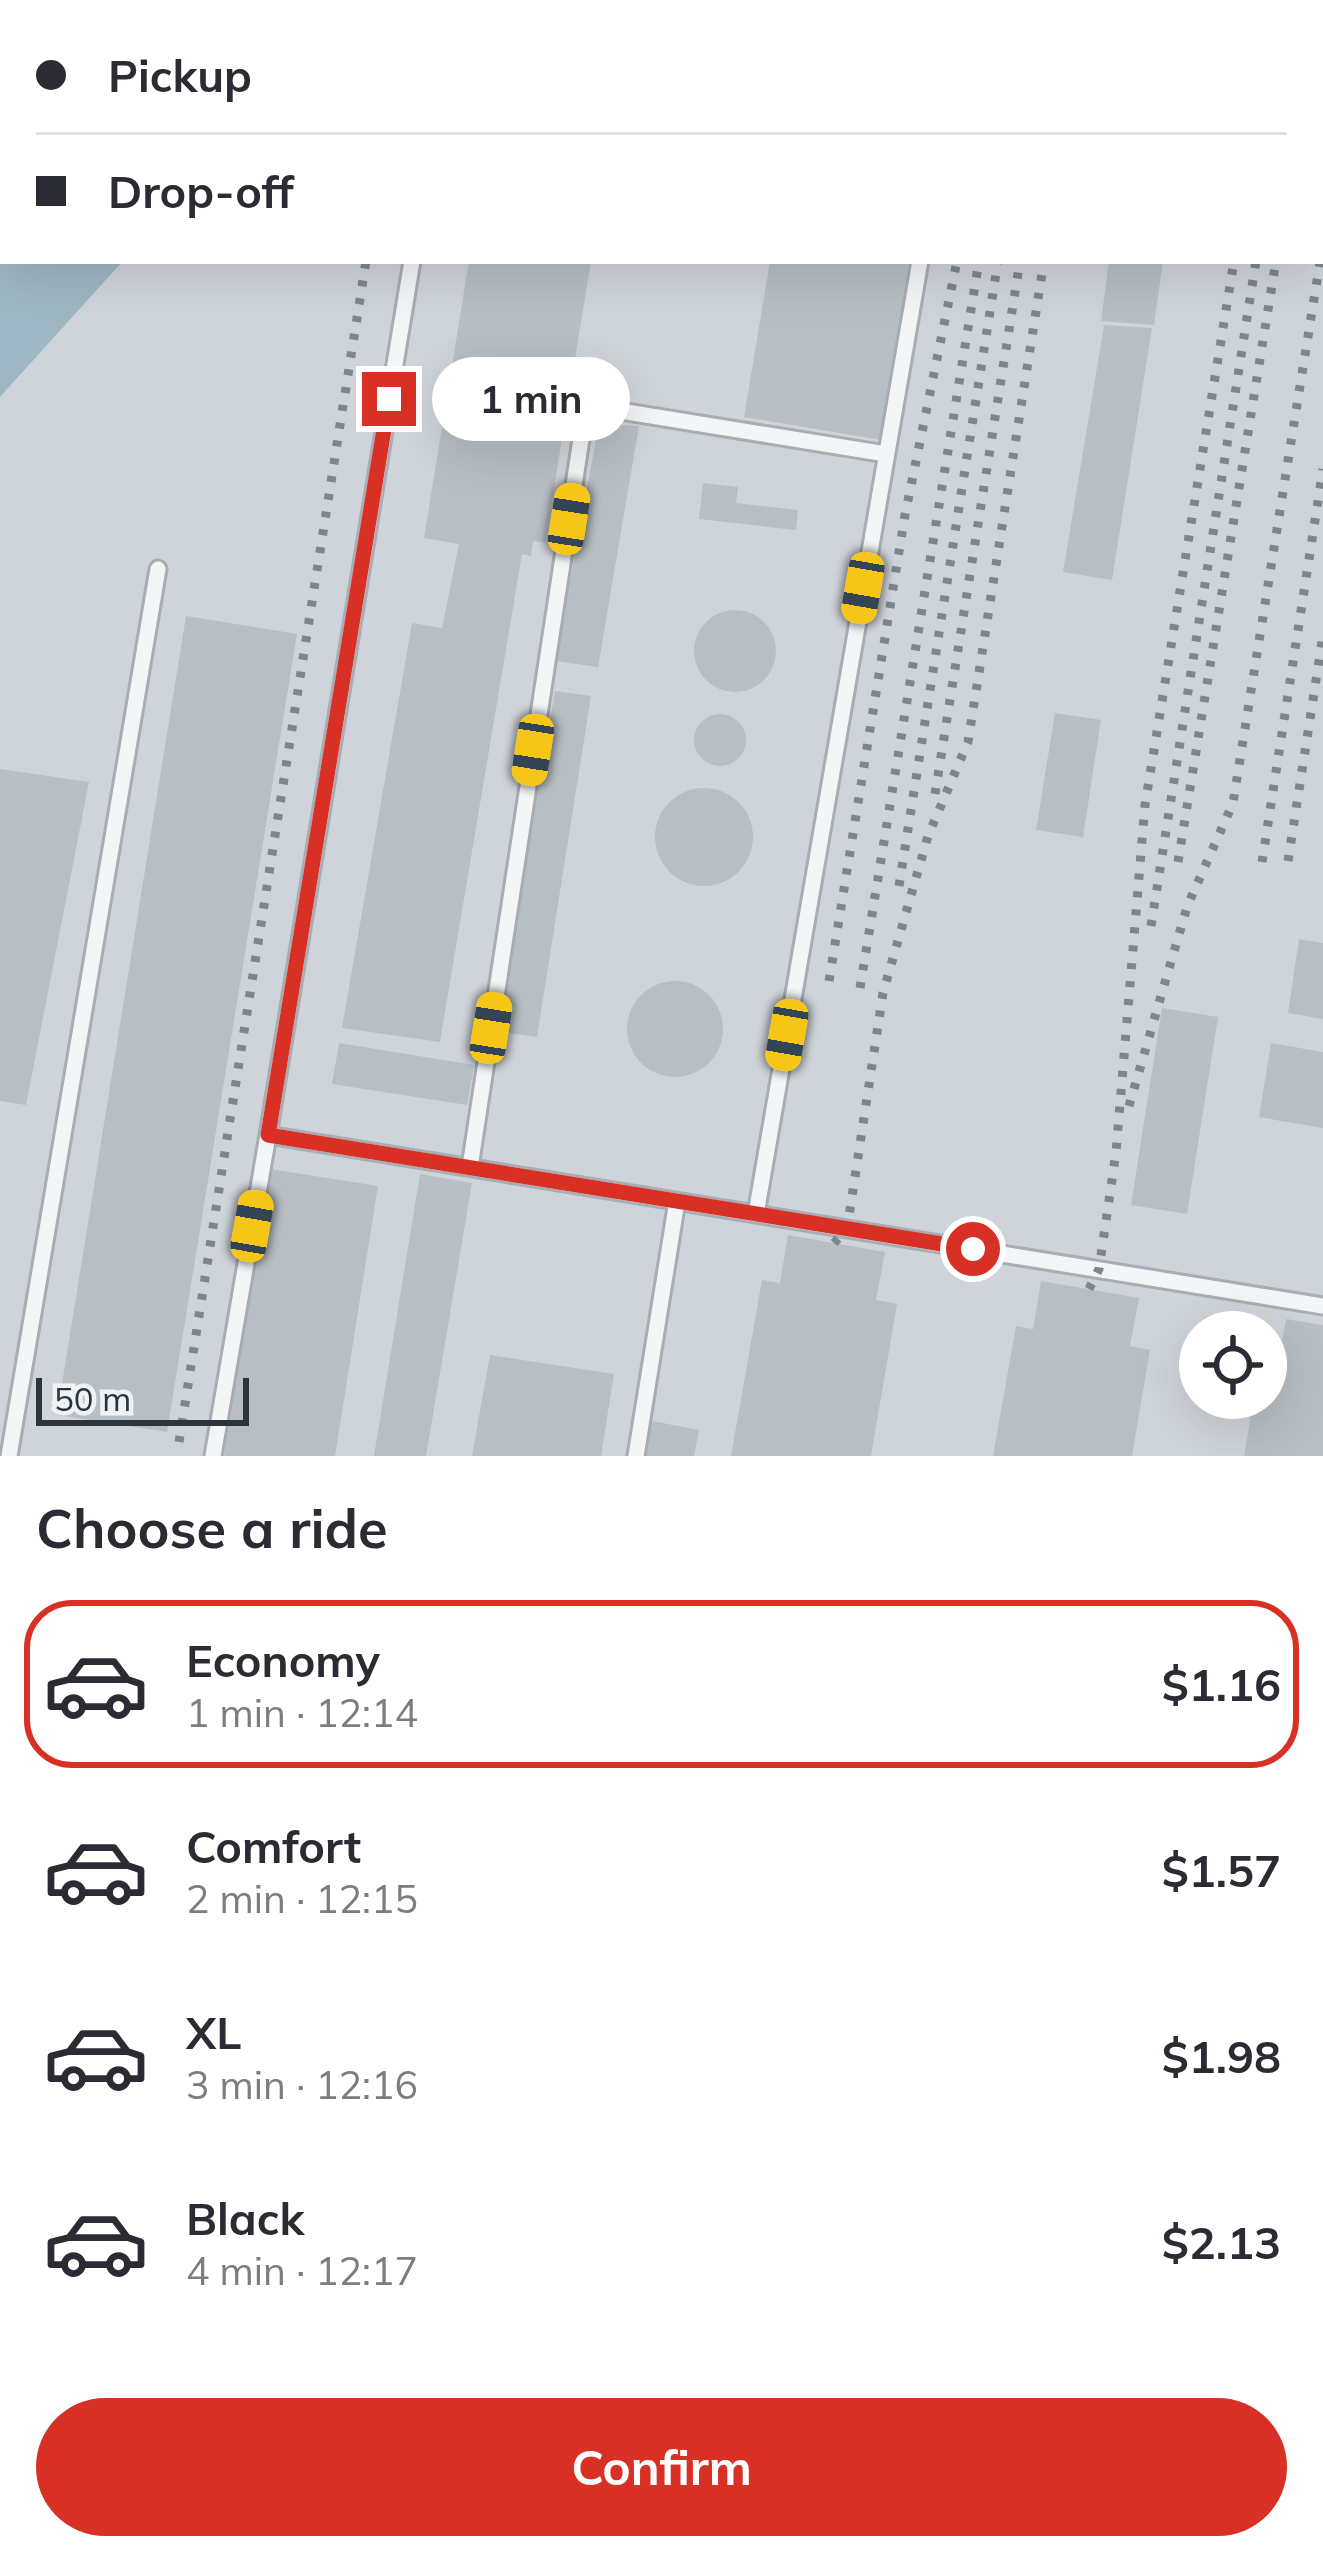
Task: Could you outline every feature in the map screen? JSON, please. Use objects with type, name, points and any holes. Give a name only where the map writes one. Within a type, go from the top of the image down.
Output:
[{"type":"lane","points":[[212,1456],[412,264]]},
{"type":"lane","points":[[756,1214],[919,264]]},
{"type":"lane","points":[[470,1167],[583,426],[608,409],[886,454]]},
{"type":"lane","points":[[10,1456],[158,569]]},
{"type":"lane","points":[[268,1135],[1323,1306]]},
{"type":"lane","points":[[636,1456],[677,1201]]},
{"type":"shaded area","points":[[120,264],[1323,264],[1323,1456],[0,1456],[0,397]]},
{"type":"water","points":[[0,264],[120,264],[0,397]]},
{"type":"building","points":[[469,264],[591,264],[545,543],[533,541],[531,556],[522,554],[440,1042],[342,1028],[412,623],[442,628],[459,544],[424,538]]},
{"type":"building","points":[[770,264],[910,264],[881,440],[744,417]]},
{"type":"building","points":[[1109,264],[1163,264],[1154,325],[1101,321]]},
{"type":"building","points":[[1104,325],[1152,328],[1112,580],[1063,572]]},
{"type":"building","points":[[599,424],[639,426],[598,667],[555,661]]},
{"type":"building","points":[[703,483],[738,487],[736,503],[798,510],[796,530],[699,519]]},
{"type":"building","points":[[735,610],[764,622],[776,651],[764,680],[735,692],[706,680],[694,651],[706,622]]},
{"type":"building","points":[[186,616],[297,634],[167,1432],[57,1415]]},
{"type":"building","points":[[555,691],[591,696],[537,1037],[496,1031]]},
{"type":"building","points":[[1055,713],[1101,720],[1083,837],[1036,830]]},
{"type":"building","points":[[720,714],[738,722],[746,740],[738,758],[720,766],[702,758],[694,740],[702,722]]},
{"type":"building","points":[[0,769],[89,782],[26,1105],[0,1101]]},
{"type":"building","points":[[704,788],[739,802],[753,837],[739,872],[704,886],[669,872],[655,837],[669,802]]},
{"type":"building","points":[[1299,939],[1323,943],[1323,1019],[1288,1013]]},
{"type":"building","points":[[675,981],[709,995],[723,1029],[709,1063],[675,1077],[641,1063],[627,1029],[641,995]]},
{"type":"building","points":[[1162,1008],[1218,1017],[1187,1214],[1131,1205]]},
{"type":"building","points":[[339,1043],[474,1065],[467,1105],[332,1084]]},
{"type":"building","points":[[1271,1043],[1323,1052],[1323,1128],[1259,1117]]},
{"type":"building","points":[[270,1169],[378,1186],[335,1456],[224,1456]]},
{"type":"building","points":[[420,1174],[472,1183],[426,1456],[374,1456]]},
{"type":"building","points":[[788,1235],[885,1252],[876,1300],[897,1304],[871,1456],[731,1456],[762,1280],[780,1283]]},
{"type":"building","points":[[1041,1281],[1139,1298],[1130,1346],[1150,1350],[1132,1456],[993,1456],[1016,1326],[1033,1329]]},
{"type":"building","points":[[1287,1319],[1323,1325],[1323,1456],[1244,1456],[1250,1419],[1287,1419]]},
{"type":"building","points":[[490,1355],[614,1374],[601,1456],[472,1456]]},
{"type":"building","points":[[647,1420],[699,1430],[694,1456],[640,1456]]},
{"type":"railway","points":[[179,1442],[366,264]]},
{"type":"railway","points":[[829,981],[905,515],[956,264]]},
{"type":"railway","points":[[860,988],[979,264]]},
{"type":"railway","points":[[899,886],[998,264]]},
{"type":"railway","points":[[935,794],[1020,264]]},
{"type":"railway","points":[[834,1243],[847,1229],[883,993],[928,836],[968,742],[1044,264]]},
{"type":"railway","points":[[1089,1289],[1099,1269],[1116,1152],[1145,805],[1234,264]]},
{"type":"railway","points":[[1151,926],[1256,264]]},
{"type":"railway","points":[[1178,862],[1276,264]]},
{"type":"railway","points":[[1129,1106],[1187,907],[1233,803],[1320,264]]},
{"type":"railway","points":[[1262,862],[1323,469]]},
{"type":"railway","points":[[1288,861],[1323,635]]},
{"type":"route","points":[[389,399],[268,1135],[973,1249]]}]
